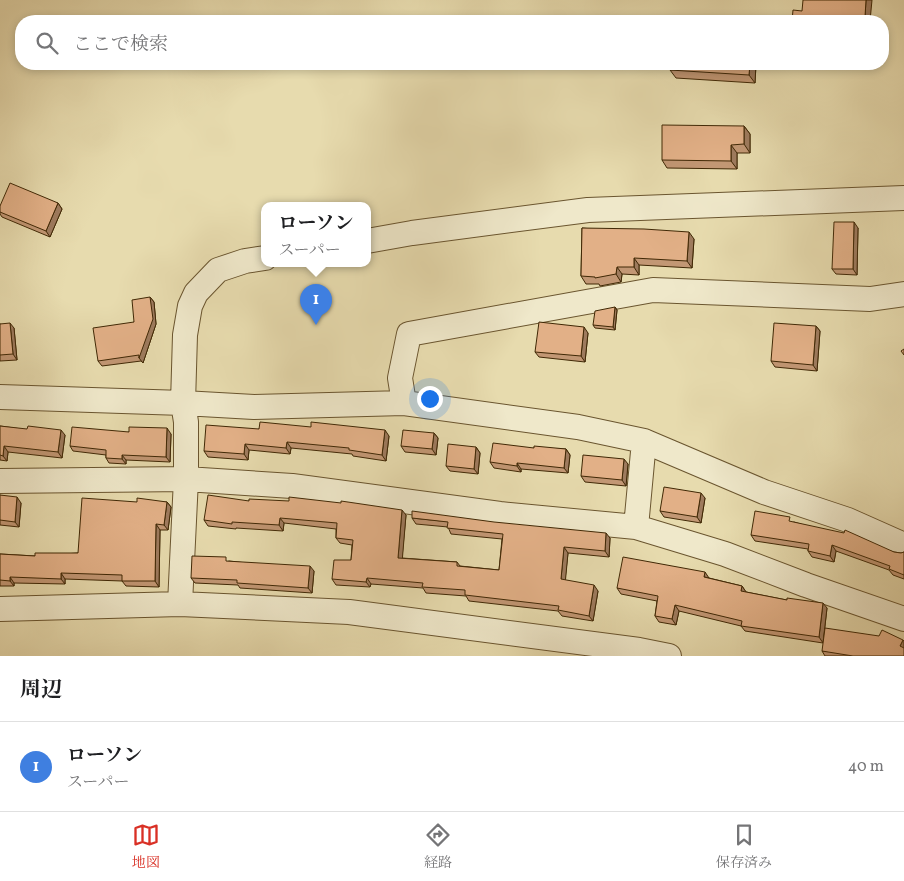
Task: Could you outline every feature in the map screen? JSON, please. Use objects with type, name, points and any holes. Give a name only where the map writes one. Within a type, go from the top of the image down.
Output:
[{"type":"street","points":[[371,240],[412,232],[588,210],[904,198]]},
{"type":"street","points":[[180,604],[186,479],[186,422],[183,403],[186,335],[190,306],[196,293],[218,270],[245,261],[261,259]]},
{"type":"street","points":[[404,403],[400,378],[409,334],[653,290],[870,299],[904,294]]},
{"type":"street","points":[[0,397],[254,407],[404,403],[578,427],[644,441],[764,492],[848,520],[904,545]]},
{"type":"street","points":[[636,527],[644,441]]},
{"type":"street","points":[[0,481],[186,479],[292,486],[500,514],[636,527],[724,554],[904,619]]},
{"type":"street","points":[[0,609],[180,604],[349,612],[639,650],[669,656]]},
{"type":"building","points":[[803,0],[866,0],[865,15],[793,15],[793,10],[802,11]]},
{"type":"building","points":[[670,70],[749,70],[749,75]]},
{"type":"building","points":[[662,125],[744,126],[744,144],[731,145],[731,161],[662,160]]},
{"type":"building","points":[[10,183],[58,203],[46,231],[0,212],[0,206]]},
{"type":"building","points":[[834,222],[854,222],[853,269],[832,269]]},
{"type":"building","points":[[582,228],[689,232],[687,261],[634,258],[634,267],[617,267],[616,274],[595,278],[581,276]]},
{"type":"building","points":[[150,297],[153,319],[139,358],[139,355],[98,361],[93,328],[134,322],[132,300]]},
{"type":"building","points":[[615,307],[613,327],[593,325],[595,311]]},
{"type":"building","points":[[539,322],[584,327],[581,356],[535,352]]},
{"type":"building","points":[[10,323],[13,354],[0,355],[0,324]]},
{"type":"building","points":[[774,323],[816,326],[813,365],[771,361]]},
{"type":"building","points":[[260,422],[311,427],[311,422],[385,430],[382,455],[349,450],[349,448],[287,442],[286,448],[245,444],[244,454],[204,451],[206,425],[259,429]]},
{"type":"building","points":[[0,426],[27,429],[28,426],[61,430],[58,452],[4,446],[3,456],[0,455]]},
{"type":"building","points":[[72,427],[129,432],[129,427],[167,428],[166,457],[122,455],[122,459],[106,458],[106,450],[70,446]]},
{"type":"building","points":[[403,430],[434,433],[432,449],[401,446]]},
{"type":"building","points":[[493,443],[534,448],[534,446],[566,449],[564,468],[517,463],[517,466],[490,462]]},
{"type":"building","points":[[448,444],[476,447],[474,469],[446,466]]},
{"type":"building","points":[[583,455],[624,459],[622,480],[581,476]]},
{"type":"building","points":[[664,487],[701,493],[697,517],[660,511]]},
{"type":"building","points":[[0,495],[17,497],[15,522],[0,520]]},
{"type":"building","points":[[208,495],[249,501],[249,499],[289,501],[289,497],[341,503],[341,501],[402,510],[398,558],[457,562],[457,566],[499,570],[503,534],[447,528],[448,522],[412,518],[412,511],[494,522],[606,533],[605,551],[564,547],[561,579],[594,585],[589,616],[558,610],[559,606],[465,595],[465,590],[422,587],[423,583],[367,578],[366,582],[332,579],[334,560],[351,560],[353,540],[336,538],[337,523],[280,518],[279,525],[232,522],[232,524],[204,520]]},
{"type":"building","points":[[82,498],[137,502],[137,498],[167,502],[164,525],[156,524],[155,581],[122,581],[122,575],[61,573],[61,579],[10,577],[10,581],[0,580],[0,554],[35,556],[35,553],[78,553]]},
{"type":"building","points":[[755,511],[790,517],[789,521],[844,533],[845,530],[894,552],[904,552],[904,575],[889,569],[890,566],[832,545],[830,556],[808,551],[809,544],[751,535]]},
{"type":"building","points":[[192,556],[226,557],[226,561],[310,566],[308,588],[237,583],[237,580],[191,578]]},
{"type":"building","points":[[623,557],[705,572],[704,577],[742,586],[741,591],[787,600],[787,598],[823,603],[819,637],[741,626],[742,621],[675,605],[672,619],[655,616],[658,596],[617,588]]},
{"type":"building","points":[[825,628],[879,636],[882,630],[903,640],[900,646],[904,648],[904,656],[853,656],[822,651]]},
{"type":"place","name":"ローソン","points":[[316,325]]}]
